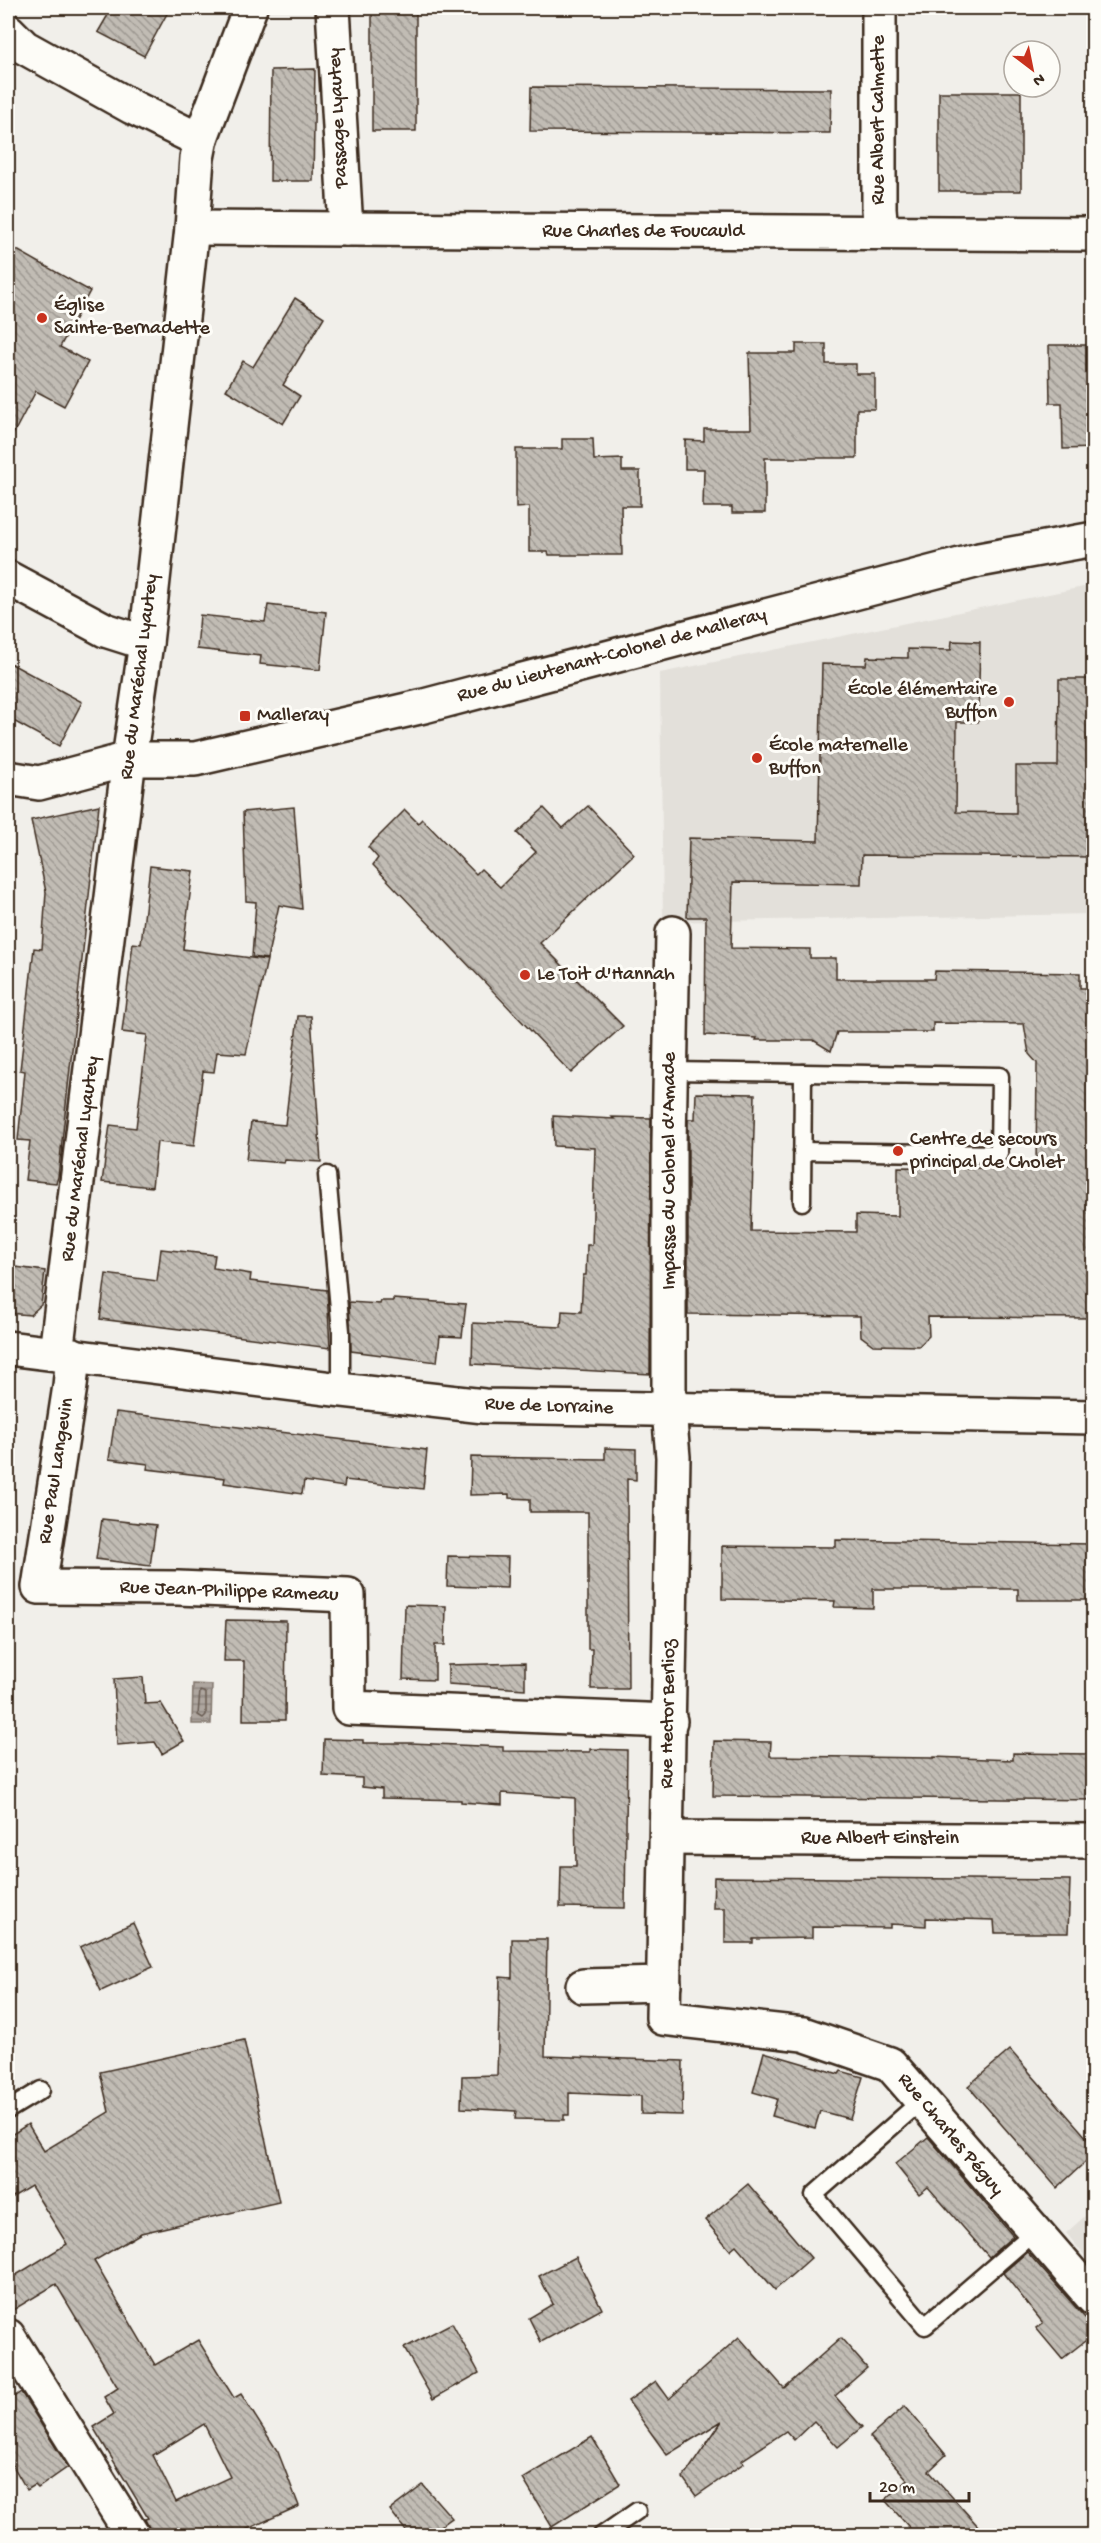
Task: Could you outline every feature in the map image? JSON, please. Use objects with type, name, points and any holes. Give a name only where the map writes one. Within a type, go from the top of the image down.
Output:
[{"type":"street","name":"Rue du Maréchal Lyautey","points":[[64,1354],[129,759],[146,644],[192,228],[197,158],[201,138],[250,8]]},
{"type":"street","name":"Passage Lyautey","points":[[333,8],[346,229]]},
{"type":"street","name":"Rue Albert Calmette","points":[[879,8],[881,232]]},
{"type":"street","points":[[8,31],[24,47],[122,102],[189,135],[201,138]]},
{"type":"street","name":"Rue Charles de Foucauld","points":[[192,228],[1094,234]]},
{"type":"street","name":"Rue du Lieutenant-Colonel de Malleray","points":[[8,778],[39,783],[129,759],[195,759],[424,706],[979,560],[1094,539]]},
{"type":"street","points":[[8,578],[105,630],[146,644]]},
{"type":"street","name":"Impasse du Colonel d’Amade","points":[[669,1410],[670,1071],[673,933]]},
{"type":"street","name":"Rue de Lorraine","points":[[8,1348],[483,1406],[1094,1417]]},
{"type":"street","name":"Rue Paul Langevin","points":[[39,1587],[70,1386],[64,1354]]},
{"type":"street","name":"Rue Hector Berlioz","points":[[663,2018],[670,1721],[673,1438],[669,1410]]},
{"type":"street","name":"Rue Jean-Philippe Rameau","points":[[39,1587],[178,1588],[348,1595],[350,1708],[670,1721]]},
{"type":"street","name":"Rue Albert Einstein","points":[[667,1838],[1094,1841]]},
{"type":"street","points":[[583,1986],[664,1983]]},
{"type":"street","name":"Rue Charles Péguy","points":[[663,2018],[803,2034],[890,2064],[1034,2233],[1094,2299]]},
{"type":"street","points":[[8,2336],[133,2535]]},
{"type":"lane","points":[[670,1071],[1000,1076],[999,1154],[802,1151]]},
{"type":"lane","points":[[802,1202],[803,1072]]},
{"type":"lane","points":[[327,1175],[340,1331],[341,1390]]},
{"type":"lane","points":[[8,2109],[40,2090]]},
{"type":"lane","points":[[921,2101],[814,2195],[895,2291],[925,2326],[1034,2233]]},
{"type":"lane","points":[[601,2535],[637,2511]]},
{"type":"shaded area","points":[[1093,585],[1093,914],[663,922],[660,673]]},
{"type":"shaded area","points":[[1093,2209],[1093,2266],[1066,2233]]},
{"type":"water","points":[[193,1684],[212,1685],[211,1724],[192,1724]]},
{"type":"building","points":[[112,8],[170,8],[144,56],[98,32]]},
{"type":"building","points":[[372,8],[416,8],[416,131],[372,131]]},
{"type":"building","points":[[315,69],[313,181],[270,181],[271,70]]},
{"type":"building","points":[[531,87],[831,89],[830,133],[530,131]]},
{"type":"building","points":[[939,92],[1002,92],[1002,99],[1021,99],[1021,191],[939,191]]},
{"type":"building","name":"Église Sainte-Bernadette","points":[[8,245],[90,291],[60,347],[88,362],[64,406],[36,391],[8,444]]},
{"type":"building","points":[[295,298],[324,317],[283,385],[300,396],[283,424],[226,390],[243,361],[253,367]]},
{"type":"building","points":[[796,344],[826,344],[826,364],[856,364],[856,374],[875,374],[875,409],[857,409],[857,458],[765,458],[765,513],[732,513],[732,507],[703,507],[704,469],[685,469],[685,440],[704,441],[704,429],[751,429],[749,353],[796,353]]},
{"type":"building","points":[[1049,345],[1094,345],[1094,448],[1063,449],[1062,403],[1050,403]]},
{"type":"building","points":[[562,439],[593,439],[594,460],[622,459],[622,471],[640,471],[640,506],[621,506],[622,555],[549,555],[548,552],[529,552],[529,507],[516,508],[516,449],[562,449]]},
{"type":"building","points":[[268,605],[326,612],[320,670],[260,664],[261,656],[197,649],[200,615],[265,622]]},
{"type":"building","points":[[952,641],[980,642],[978,722],[957,722],[956,812],[1016,813],[1016,766],[1058,766],[1059,679],[1094,679],[1094,857],[862,855],[861,884],[733,882],[731,948],[810,949],[810,958],[836,958],[836,979],[934,979],[935,971],[1080,973],[1080,988],[1094,988],[1094,1318],[928,1317],[929,1336],[919,1346],[873,1345],[861,1336],[860,1316],[688,1314],[688,1119],[695,1119],[696,1093],[755,1094],[751,1231],[856,1232],[856,1215],[898,1216],[898,1167],[1036,1169],[1037,1063],[1029,1054],[1024,1024],[933,1023],[933,1032],[837,1032],[831,1051],[813,1040],[756,1040],[757,1038],[705,1035],[706,917],[687,917],[689,838],[818,841],[822,664],[866,665],[867,657],[908,658],[908,649],[951,650]]},
{"type":"building","points":[[8,662],[82,702],[59,746],[8,718]]},
{"type":"building","points":[[99,805],[58,1177],[56,1183],[25,1180],[30,1141],[18,1140],[25,1071],[20,1070],[34,948],[42,949],[46,892],[31,820]]},
{"type":"building","name":"Le Toit d'Hannah","points":[[588,806],[634,854],[540,943],[623,1026],[571,1073],[373,865],[378,858],[368,847],[405,810],[418,823],[422,819],[476,874],[481,869],[500,887],[536,852],[517,833],[544,808],[563,828]]},
{"type":"building","points":[[294,807],[302,909],[279,905],[267,959],[252,957],[256,902],[246,901],[243,812]]},
{"type":"building","points":[[150,866],[193,871],[183,949],[267,960],[246,1054],[217,1052],[214,1072],[203,1071],[194,1146],[157,1142],[152,1187],[102,1182],[110,1125],[136,1128],[147,1035],[122,1032],[133,943],[141,944]]},
{"type":"building","points":[[298,1016],[311,1016],[321,1162],[285,1160],[284,1163],[246,1160],[251,1122],[285,1125]]},
{"type":"building","points":[[553,1116],[651,1118],[650,1374],[472,1364],[473,1323],[561,1327],[562,1311],[581,1312],[587,1245],[592,1245],[595,1148],[554,1146]]},
{"type":"building","points":[[161,1249],[215,1255],[213,1268],[251,1274],[250,1281],[327,1290],[330,1348],[100,1319],[106,1274],[157,1281]]},
{"type":"building","points":[[8,1266],[45,1271],[41,1305],[30,1315],[8,1313]]},
{"type":"building","points":[[393,1299],[466,1304],[462,1337],[440,1336],[437,1362],[351,1351],[349,1302],[380,1304],[381,1301],[393,1301]]},
{"type":"building","points":[[116,1412],[427,1450],[423,1489],[345,1480],[344,1487],[304,1481],[302,1494],[224,1483],[225,1478],[147,1469],[148,1464],[109,1459]]},
{"type":"building","points":[[605,1448],[636,1449],[636,1480],[627,1479],[628,1689],[591,1689],[592,1649],[588,1649],[588,1512],[530,1512],[530,1499],[509,1498],[509,1494],[470,1495],[471,1457],[605,1459]]},
{"type":"building","points":[[102,1519],[156,1525],[150,1566],[96,1559]]},
{"type":"building","points":[[836,1540],[1094,1544],[1094,1600],[1018,1600],[1018,1589],[873,1589],[873,1608],[834,1607],[835,1601],[722,1599],[722,1546],[836,1547]]},
{"type":"building","points":[[448,1556],[508,1557],[507,1588],[447,1586]]},
{"type":"building","points":[[405,1605],[446,1606],[445,1645],[435,1645],[435,1680],[403,1679]]},
{"type":"building","points":[[226,1620],[286,1621],[285,1720],[243,1720],[244,1661],[224,1661]]},
{"type":"building","points":[[525,1663],[525,1689],[448,1684],[448,1665]]},
{"type":"building","points":[[143,1677],[145,1704],[161,1703],[184,1741],[162,1754],[155,1742],[117,1745],[114,1679]]},
{"type":"building","points":[[324,1739],[363,1740],[363,1743],[503,1747],[503,1751],[627,1750],[625,1908],[560,1907],[561,1866],[576,1866],[575,1798],[502,1793],[502,1805],[461,1802],[461,1800],[382,1798],[382,1789],[362,1787],[362,1778],[323,1776]]},
{"type":"building","points":[[714,1741],[771,1742],[770,1756],[1013,1760],[1013,1753],[1091,1754],[1094,1800],[713,1796]]},
{"type":"building","points":[[714,1877],[1070,1880],[1068,1933],[995,1933],[994,1920],[926,1918],[926,1926],[890,1924],[890,1928],[812,1927],[812,1938],[753,1939],[753,1943],[725,1943],[725,1908],[713,1908]]},
{"type":"building","points":[[133,1923],[153,1967],[101,1991],[80,1947]]},
{"type":"building","points":[[512,1939],[547,1939],[545,2056],[683,2061],[682,2115],[641,2114],[641,2096],[569,2093],[569,2115],[564,2115],[564,2120],[515,2119],[516,2111],[461,2108],[462,2076],[497,2075],[500,1977],[512,1978]]},
{"type":"building","points":[[244,2040],[279,2202],[141,2233],[94,2261],[155,2365],[198,2340],[234,2398],[241,2394],[278,2452],[299,2506],[234,2535],[152,2535],[145,2519],[148,2518],[93,2427],[114,2414],[104,2397],[118,2388],[56,2284],[8,2313],[8,2280],[67,2244],[31,2186],[8,2200],[8,2137],[28,2124],[44,2151],[109,2112],[100,2072]],"holes":[[[204,2424],[230,2477],[176,2502],[153,2455]]]},
{"type":"building","points":[[1010,2050],[1094,2146],[1094,2154],[1057,2188],[968,2086]]},
{"type":"building","points":[[764,2052],[839,2074],[841,2071],[863,2077],[850,2119],[820,2111],[815,2128],[772,2116],[777,2099],[753,2092]]},
{"type":"building","points":[[928,2137],[1013,2236],[989,2257],[928,2187],[919,2194],[895,2164]]},
{"type":"building","points":[[748,2184],[811,2258],[775,2290],[736,2245],[730,2250],[705,2220]]},
{"type":"building","points":[[1027,2252],[1094,2328],[1094,2334],[1062,2359],[1036,2328],[1043,2323],[1003,2273]]},
{"type":"building","points":[[576,2257],[602,2309],[541,2342],[529,2318],[553,2304],[539,2276]]},
{"type":"building","points":[[452,2323],[479,2373],[433,2399],[404,2348]]},
{"type":"building","points":[[739,2337],[784,2388],[841,2338],[867,2368],[835,2396],[862,2427],[838,2447],[814,2421],[794,2440],[786,2431],[741,2461],[744,2463],[696,2496],[683,2478],[722,2421],[667,2455],[628,2401],[656,2381],[669,2399]]},
{"type":"building","points":[[21,2392],[68,2467],[38,2488],[35,2485],[27,2490],[8,2457],[8,2401]]},
{"type":"building","points":[[905,2406],[946,2455],[929,2471],[986,2535],[916,2535],[885,2500],[908,2480],[870,2437]]},
{"type":"building","points":[[592,2437],[620,2484],[552,2527],[523,2479]]},
{"type":"building","points":[[423,2485],[452,2518],[428,2535],[409,2535],[390,2510]]},
{"type":"place","name":"Église Sainte-Bernadette","points":[[42,318]]},
{"type":"place","name":"École élémentaire Buffon","points":[[1009,702]]},
{"type":"place","name":"Malleray","points":[[245,716]]},
{"type":"place","name":"École maternelle Buffon","points":[[757,758]]},
{"type":"place","name":"Le Toit d'Hannah","points":[[525,975]]},
{"type":"place","name":"Centre de secours principal de Cholet","points":[[898,1151]]}]
